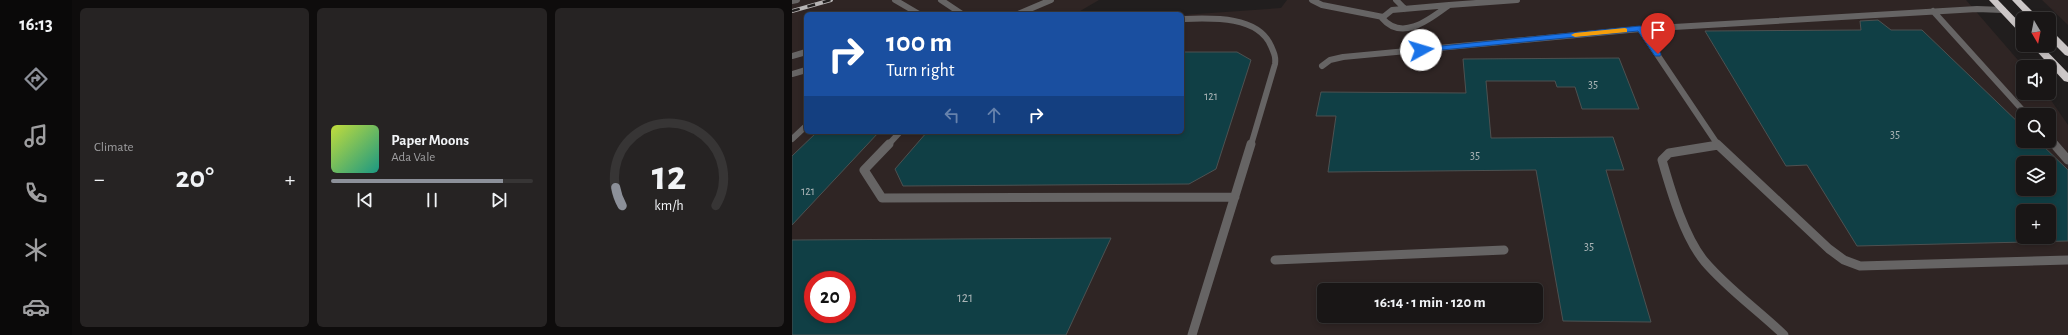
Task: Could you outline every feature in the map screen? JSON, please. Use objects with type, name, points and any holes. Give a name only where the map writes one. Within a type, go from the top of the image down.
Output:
[{"type":"highway","points":[[1993,0],[2016,24]]},
{"type":"highway","points":[[2016,0],[2028,12]]},
{"type":"highway","points":[[2056,41],[2068,53]]},
{"type":"highway","points":[[2043,52],[2068,79]]},
{"type":"lane","points":[[792,1],[797,0]]},
{"type":"lane","points":[[896,0],[916,12]]},
{"type":"lane","points":[[941,0],[959,12]]},
{"type":"lane","points":[[1023,12],[1051,0]]},
{"type":"lane","points":[[1312,0],[1322,5],[1383,17],[1392,10],[1517,0]]},
{"type":"lane","points":[[1396,0],[1405,9]]},
{"type":"lane","points":[[1479,0],[1489,2]]},
{"type":"lane","points":[[1383,17],[1382,18],[1385,24],[1393,28],[1412,28],[1422,24],[1450,5]]},
{"type":"lane","points":[[1322,66],[1330,60],[1343,57],[1640,29],[1933,11],[1977,9],[2003,10]]},
{"type":"lane","points":[[1933,11],[2021,108]]},
{"type":"lane","points":[[1184,19],[1212,18],[1236,22],[1256,29],[1270,42],[1276,56],[1274,70],[1192,335]]},
{"type":"lane","points":[[1640,29],[1718,145],[1829,249],[1844,260],[1860,266],[2068,260]]},
{"type":"lane","points":[[792,56],[804,53]]},
{"type":"lane","points":[[792,74],[804,71]]},
{"type":"lane","points":[[792,139],[804,128]]},
{"type":"lane","points":[[898,134],[864,170],[882,198],[1235,197]]},
{"type":"lane","points":[[1718,145],[1669,153],[1662,160],[1665,172],[1691,238],[1702,259],[1750,306],[1784,335]]},
{"type":"lane","points":[[2056,147],[2068,160]]},
{"type":"lane","points":[[1275,260],[1504,250]]},
{"type":"shaded area","points":[[792,0],[1099,0],[1078,12],[804,12],[804,134],[1184,134],[1184,15],[1281,8],[1287,0],[1966,0],[2018,60],[2016,60],[2016,100],[2051,100],[2068,125],[2068,335],[792,335]]},
{"type":"shaded area","points":[[2042,0],[2068,0],[2068,25],[2056,12]]},
{"type":"building","points":[[1878,20],[1891,30],[1922,30],[2016,120],[2016,148],[2045,148],[2054,156],[2016,156],[2016,196],[2056,196],[2056,158],[2068,170],[2068,241],[2056,241],[2056,204],[2016,204],[2016,242],[1857,246],[1807,165],[1786,166],[1705,31],[1861,30],[1860,21]]},
{"type":"building","points":[[1184,52],[1237,52],[1251,60],[1216,169],[1189,184],[903,186],[895,169],[925,134],[1184,134]]},
{"type":"building","points":[[1619,58],[1639,109],[1582,109],[1575,87],[1557,87],[1555,81],[1486,81],[1491,138],[1613,137],[1624,170],[1606,170],[1651,322],[1563,321],[1536,170],[1328,172],[1336,116],[1316,116],[1321,92],[1466,93],[1463,59]]},
{"type":"building","points":[[815,134],[877,134],[792,225],[792,156]]},
{"type":"building","points":[[1111,238],[1066,335],[792,335],[792,240]]},
{"type":"railway","points":[[792,11],[831,0]]},
{"type":"slow traffic","points":[[1575,35],[1625,30]]},
{"type":"route","points":[[1421,50],[1640,29],[1658,54]]}]
